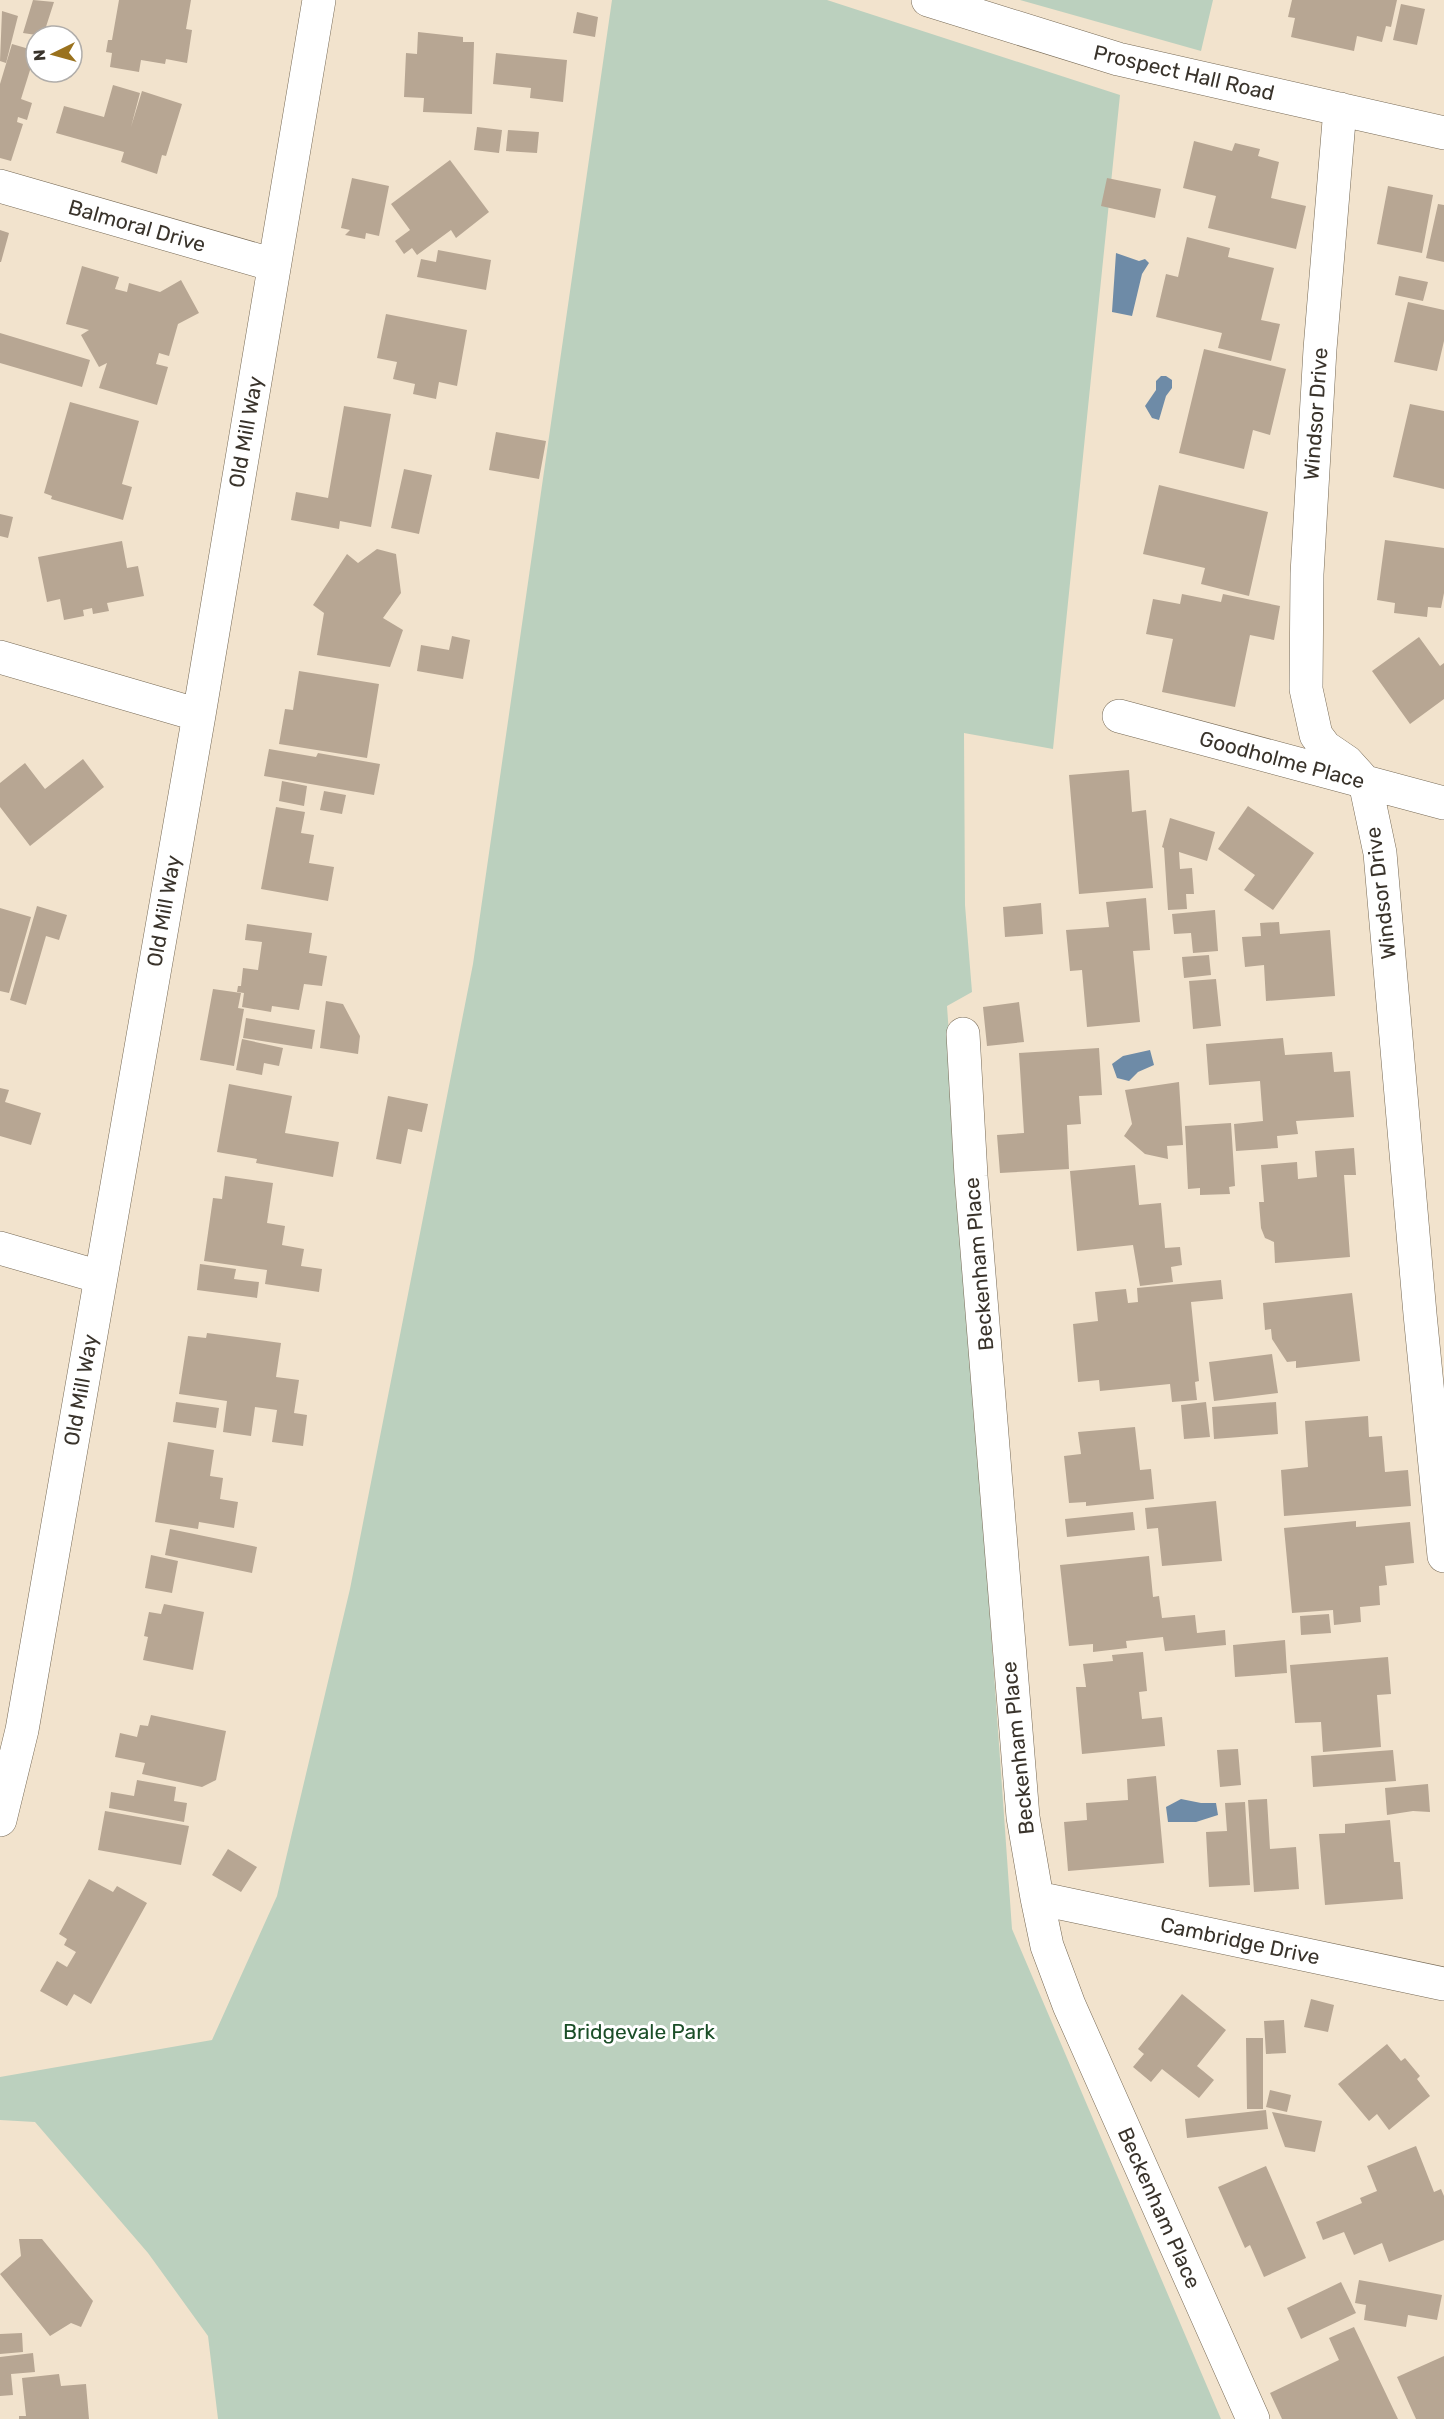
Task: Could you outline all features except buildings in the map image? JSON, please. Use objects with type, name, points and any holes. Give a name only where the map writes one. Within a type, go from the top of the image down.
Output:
[{"type":"street","name":"Old Mill Way","points":[[1,1814],[22,1730],[199,715],[319,0]]},
{"type":"street","name":"Prospect Hall Road","points":[[928,0],[1118,59],[1444,133]]},
{"type":"street","name":"Windsor Drive","points":[[1340,109],[1320,349],[1307,574],[1306,689],[1316,735],[1325,747],[1347,762],[1365,782],[1380,853],[1420,1314],[1444,1556]]},
{"type":"street","name":"Balmoral Drive","points":[[0,186],[274,266]]},
{"type":"street","points":[[0,657],[199,715]]},
{"type":"street","name":"Goodholme Place","points":[[1119,716],[1444,803]]},
{"type":"street","name":"Beckenham Place","points":[[963,1034],[971,1176],[1008,1648],[1023,1817],[1036,1898],[1047,1946],[1069,2005],[1253,2419]]},
{"type":"street","points":[[0,1248],[100,1277]]},
{"type":"street","name":"Cambridge Drive","points":[[1036,1898],[1444,1984]]},
{"type":"green space","name":"Bridgevale Park","points":[[612,0],[827,0],[1120,95],[1053,749],[964,733],[965,905],[972,992],[947,1006],[1012,1929],[1221,2419],[218,2419],[208,2336],[148,2253],[35,2122],[0,2120],[0,2077],[212,2040],[277,1896],[350,1589],[473,964]]},
{"type":"green space","points":[[1020,0],[1213,0],[1201,51]]},
{"type":"water","points":[[1116,253],[1139,261],[1145,259],[1149,263],[1142,274],[1132,316],[1112,312]]},
{"type":"water","points":[[1161,376],[1172,380],[1172,388],[1166,396],[1159,420],[1152,418],[1145,406],[1156,390],[1156,381]]},
{"type":"water","points":[[1150,1050],[1154,1065],[1138,1072],[1129,1081],[1117,1078],[1112,1064],[1123,1056]]},
{"type":"water","points":[[1181,1799],[1216,1803],[1218,1815],[1196,1822],[1168,1822],[1166,1807]]}]
